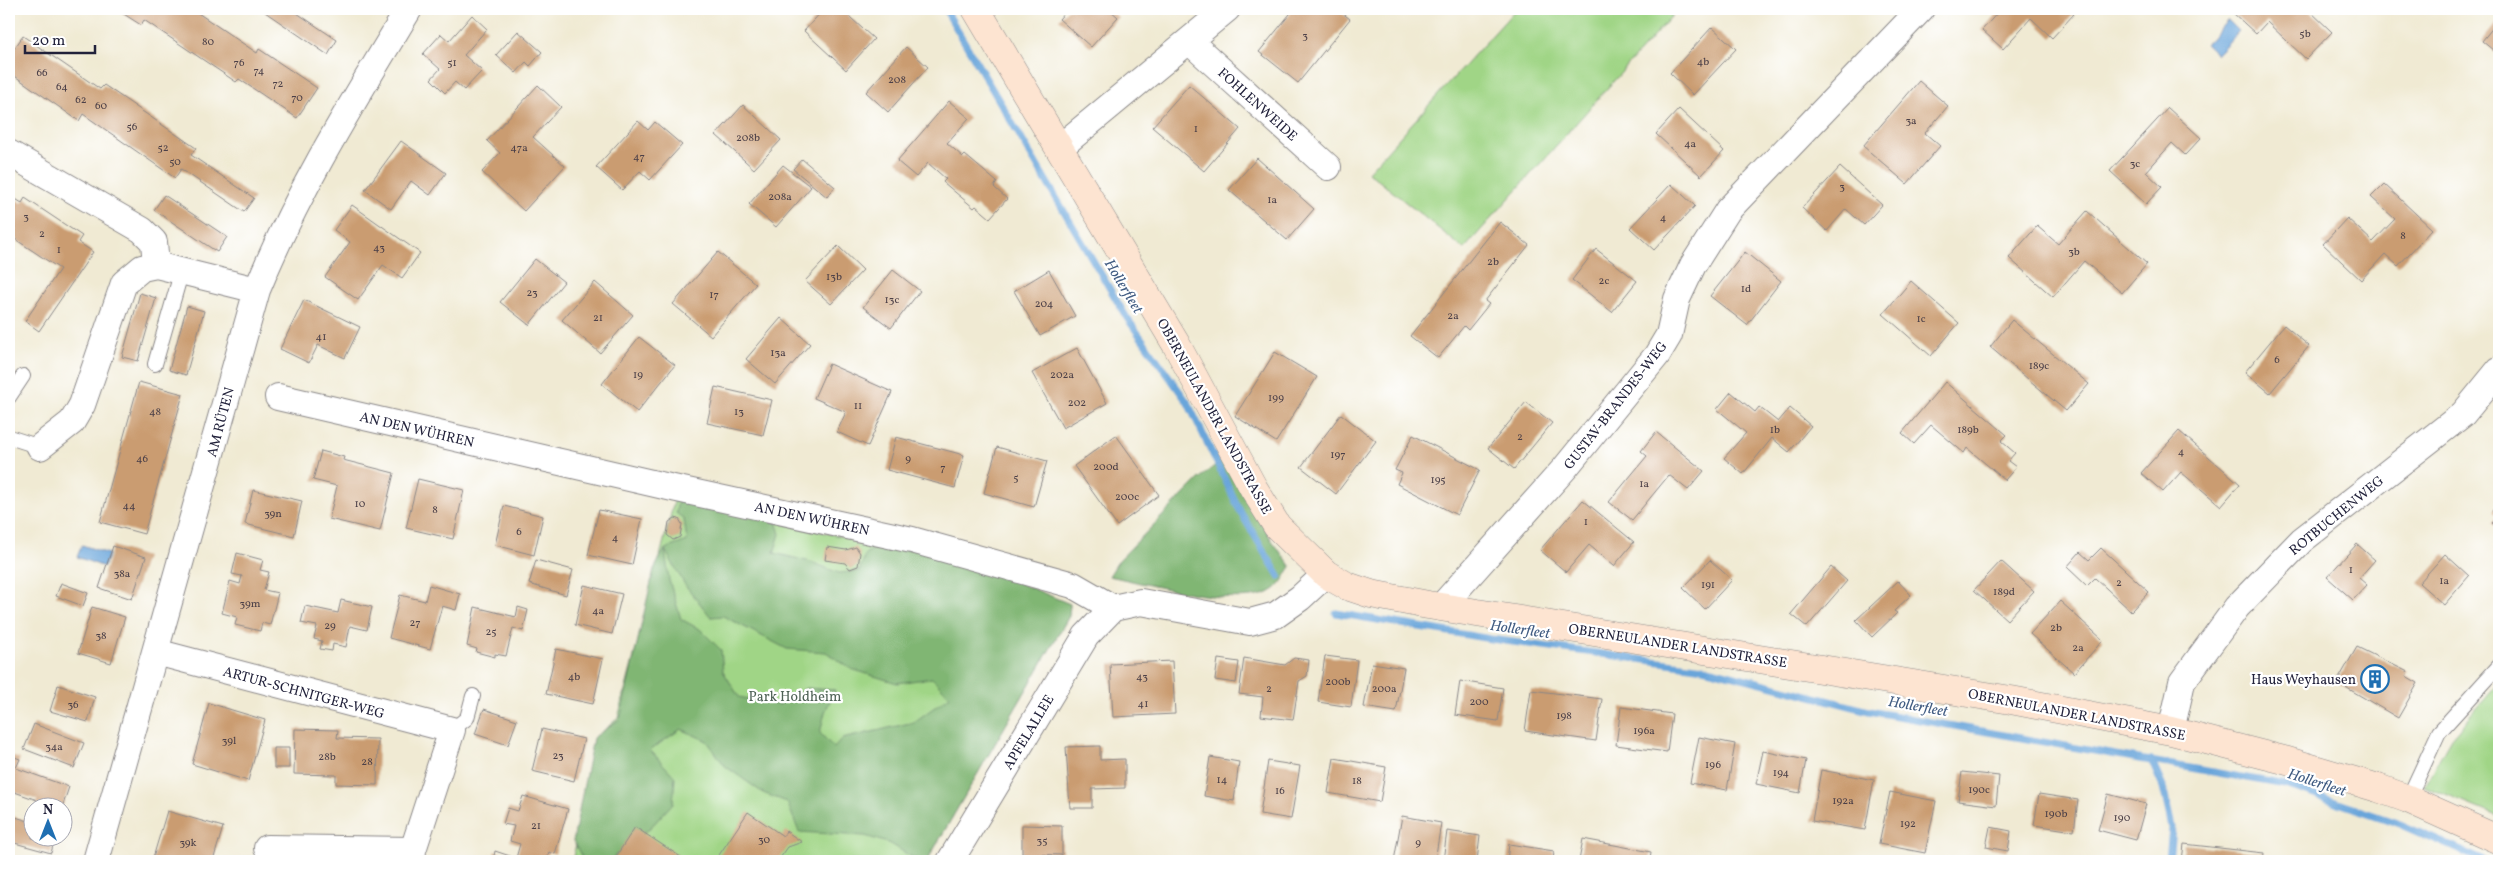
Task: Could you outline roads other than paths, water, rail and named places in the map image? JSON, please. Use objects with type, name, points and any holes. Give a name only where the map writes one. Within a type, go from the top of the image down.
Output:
[{"type":"street","name":"AM RÜTEN","points":[[96,861],[257,290],[275,246],[301,195],[409,9]]},
{"type":"street","name":"OBERNEULANDER LANDSTRASSE","points":[[976,9],[1176,344],[1254,489],[1277,526],[1326,574],[1347,586],[1371,594],[1441,607],[2011,700],[2171,731],[2284,760],[2408,799],[2499,840]]},
{"type":"street","points":[[1060,148],[1227,9]]},
{"type":"street","name":"GUSTAV-BRANDES-WEG","points":[[1441,607],[1566,468],[1657,355],[1669,335],[1678,298],[1693,265],[1728,210],[1921,9]]},
{"type":"street","name":"FOHLENWEIDE","points":[[1189,41],[1328,167]]},
{"type":"street","points":[[9,153],[142,230],[154,242],[156,265]]},
{"type":"street","points":[[40,447],[72,422],[82,405],[124,283],[142,268],[156,265],[257,290]]},
{"type":"street","name":"ROTBUCHENWEG","points":[[2171,731],[2182,682],[2237,607],[2302,540],[2463,414],[2499,370]]},
{"type":"street","name":"AN DEN WÜHREN","points":[[278,397],[673,488],[912,540],[1073,585],[1114,608]]},
{"type":"street","points":[[1114,608],[1141,602],[1250,622],[1276,615],[1300,598],[1326,574]]},
{"type":"street","name":"APFELALLEE","points":[[950,861],[1086,636],[1114,608]]},
{"type":"street","name":"ARTUR-SCHNITGER-WEG","points":[[156,652],[452,730]]},
{"type":"street","points":[[267,848],[412,856],[452,730]]},
{"type":"lane","points":[[156,364],[182,270]]},
{"type":"lane","points":[[9,398],[23,376]]},
{"type":"lane","points":[[9,437],[40,447]]},
{"type":"lane","points":[[2408,799],[2438,732],[2499,666]]},
{"type":"lane","points":[[452,730],[467,718],[473,696]]},
{"type":"water","points":[[2228,20],[2239,31],[2217,54],[2206,44]]},
{"type":"water","points":[[82,545],[109,554],[104,567],[77,557]]},
{"type":"waterway","name":"Hollerfleet","points":[[945,9],[1127,318],[1188,403],[1241,513],[1279,576]]},
{"type":"waterway","name":"Hollerfleet","points":[[1336,613],[1491,639],[1704,668],[1869,711],[2286,785],[2400,824],[2484,861]]},
{"type":"waterway","points":[[2151,760],[2163,787],[2172,827],[2169,861]]},
{"type":"place","name":"Haus Weyhausen","points":[[2375,679]]},
{"type":"park label","name":"Park Holdheim","points":[[795,696]]}]
